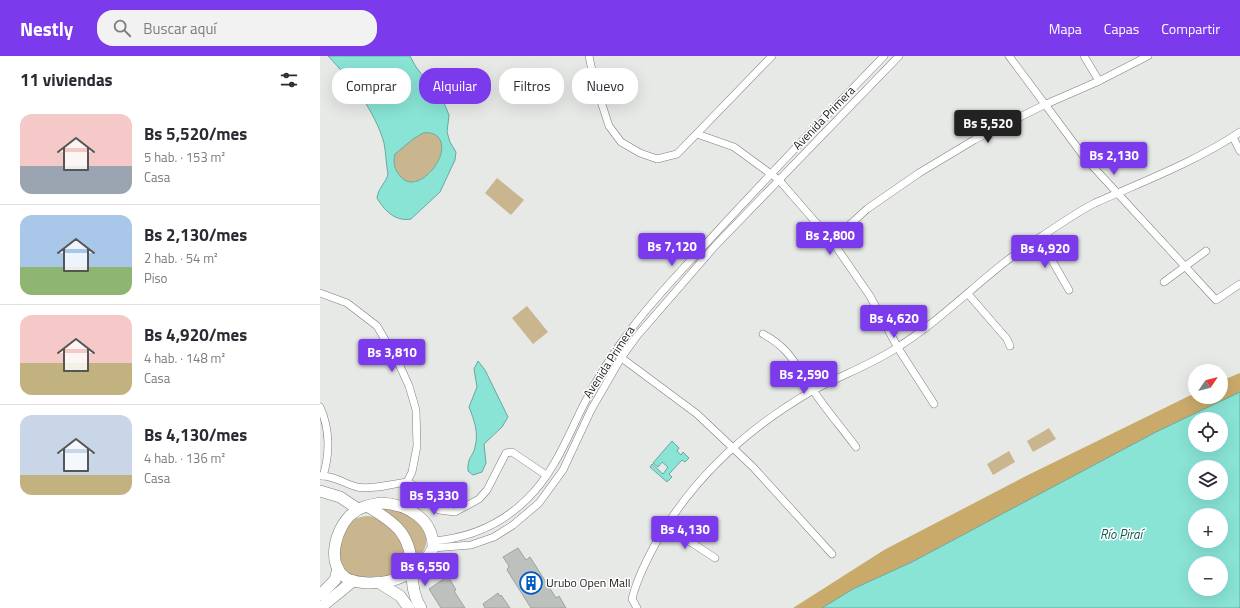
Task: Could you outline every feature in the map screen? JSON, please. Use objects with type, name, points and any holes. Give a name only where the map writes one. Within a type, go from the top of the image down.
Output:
[{"type":"main road","points":[[320,491],[340,497],[390,520],[403,534],[408,543],[412,558],[414,593],[421,608]]},
{"type":"main road","points":[[386,504],[395,504],[407,508],[426,524],[433,544],[428,557],[412,572],[399,579],[378,582],[353,581],[346,578],[338,568],[334,550],[336,539],[343,523],[351,514],[362,508],[386,504]]},
{"type":"main road","points":[[320,595],[335,580],[338,568]]},
{"type":"main road","points":[[320,608],[353,581]]},
{"type":"main road","points":[[378,582],[400,596],[409,608]]},
{"type":"street","points":[[588,56],[609,126],[621,142],[640,153],[658,159],[677,154],[772,56]]},
{"type":"street","name":"Avenida Primera","points":[[433,544],[465,536],[498,522],[519,507],[529,497],[554,466],[595,383],[614,353],[655,299],[771,174],[884,56]]},
{"type":"street","name":"Avenida Primera","points":[[433,544],[471,545],[494,537],[527,515],[550,490],[563,470],[591,410],[621,358],[637,336],[710,252],[899,56]]},
{"type":"street","points":[[1009,56],[1044,105],[1085,158],[1216,300],[1240,284]]},
{"type":"street","points":[[1084,56],[1099,81]]},
{"type":"street","points":[[832,242],[867,209],[919,173],[974,140],[1044,105],[1099,81],[1148,56]]},
{"type":"street","points":[[637,608],[632,599],[634,588],[648,557],[666,526],[675,511],[707,472],[732,447],[779,411],[813,390],[898,348],[968,294],[1007,261],[1039,238],[1094,204],[1191,161],[1240,132]]},
{"type":"street","points":[[697,134],[734,147],[780,180],[832,242],[870,296],[898,348],[934,404]]},
{"type":"street","points":[[1233,137],[1240,151]]},
{"type":"street","points":[[1039,238],[1069,290]]},
{"type":"street","points":[[1164,282],[1206,251]]},
{"type":"street","points":[[320,293],[347,303],[377,326],[399,364],[409,386],[416,410],[417,446],[412,472],[408,482]]},
{"type":"street","points":[[968,294],[1007,339],[1010,346]]},
{"type":"street","points":[[763,334],[775,340],[787,351],[813,390],[856,447]]},
{"type":"street","points":[[614,353],[697,414],[753,467],[832,554]]},
{"type":"street","points":[[320,407],[324,416],[328,445],[326,464],[322,476],[344,481],[356,486],[373,488],[408,482],[439,510],[455,512],[479,499],[487,490],[506,453],[512,452],[546,475]]},
{"type":"street","points":[[489,526],[494,537]]},
{"type":"street","points":[[666,526],[715,558]]},
{"type":"shaded area","points":[[423,133],[430,133],[437,136],[441,143],[441,152],[438,161],[425,177],[416,181],[408,182],[401,177],[395,169],[395,154]]},
{"type":"shaded area","points":[[497,178],[524,200],[511,215],[485,193]]},
{"type":"shaded area","points":[[527,306],[548,332],[533,344],[512,318]]},
{"type":"shaded area","points":[[1240,373],[1240,392],[1228,398],[1228,378]]},
{"type":"shaded area","points":[[1188,396],[1188,404],[1215,404],[1198,412],[1188,412],[1188,417],[1156,432],[912,562],[853,589],[822,608],[793,608],[884,550],[1026,476]]},
{"type":"shaded area","points":[[1049,428],[1056,439],[1033,452],[1027,441]]},
{"type":"shaded area","points":[[1009,451],[1015,462],[993,475],[987,464]]},
{"type":"shaded area","points":[[383,509],[395,509],[406,514],[419,524],[424,531],[426,545],[423,552],[417,559],[412,543],[405,530]]},
{"type":"shaded area","points":[[367,516],[378,519],[389,526],[399,536],[405,547],[407,563],[394,574],[363,577],[350,574],[342,566],[339,553],[342,538],[345,532],[359,517]]},
{"type":"water","points":[[328,56],[410,56],[419,71],[419,104],[444,104],[449,115],[447,132],[450,142],[456,152],[455,160],[440,192],[411,219],[400,219],[395,217],[383,207],[377,198],[388,174],[384,143],[375,119],[366,104],[411,104],[411,68],[339,68]],"holes":[[[423,133],[429,133],[437,136],[441,143],[441,152],[438,161],[425,177],[416,181],[408,182],[401,177],[395,169],[395,154],[413,139]]]},
{"type":"water","points":[[478,361],[485,370],[508,417],[502,427],[484,444],[486,463],[482,472],[473,475],[468,471],[468,466],[475,447],[476,431],[469,407],[477,387],[474,369]]},
{"type":"water","name":"Río Piraí","points":[[1240,392],[1240,608],[822,608],[853,589],[912,562],[1156,432],[1188,417],[1188,452],[1228,452],[1228,412],[1198,412],[1215,404],[1228,404],[1228,398]]},
{"type":"water","points":[[672,441],[679,448],[677,451],[681,455],[683,452],[689,458],[685,462],[682,460],[669,474],[672,477],[667,482],[650,467],[652,464],[663,474],[668,467],[662,462],[658,467],[653,463]]},
{"type":"building","name":"Urubo Open Mall","points":[[518,548],[526,560],[530,557],[556,598],[559,596],[566,608],[531,608],[507,570],[509,566],[503,557]]},
{"type":"building","points":[[448,576],[456,590],[454,591],[465,608],[441,608],[429,589]]},
{"type":"building","points":[[498,593],[510,608],[485,608],[483,604]]},
{"type":"place","name":"Urubo Open Mall","points":[[531,583]]}]
